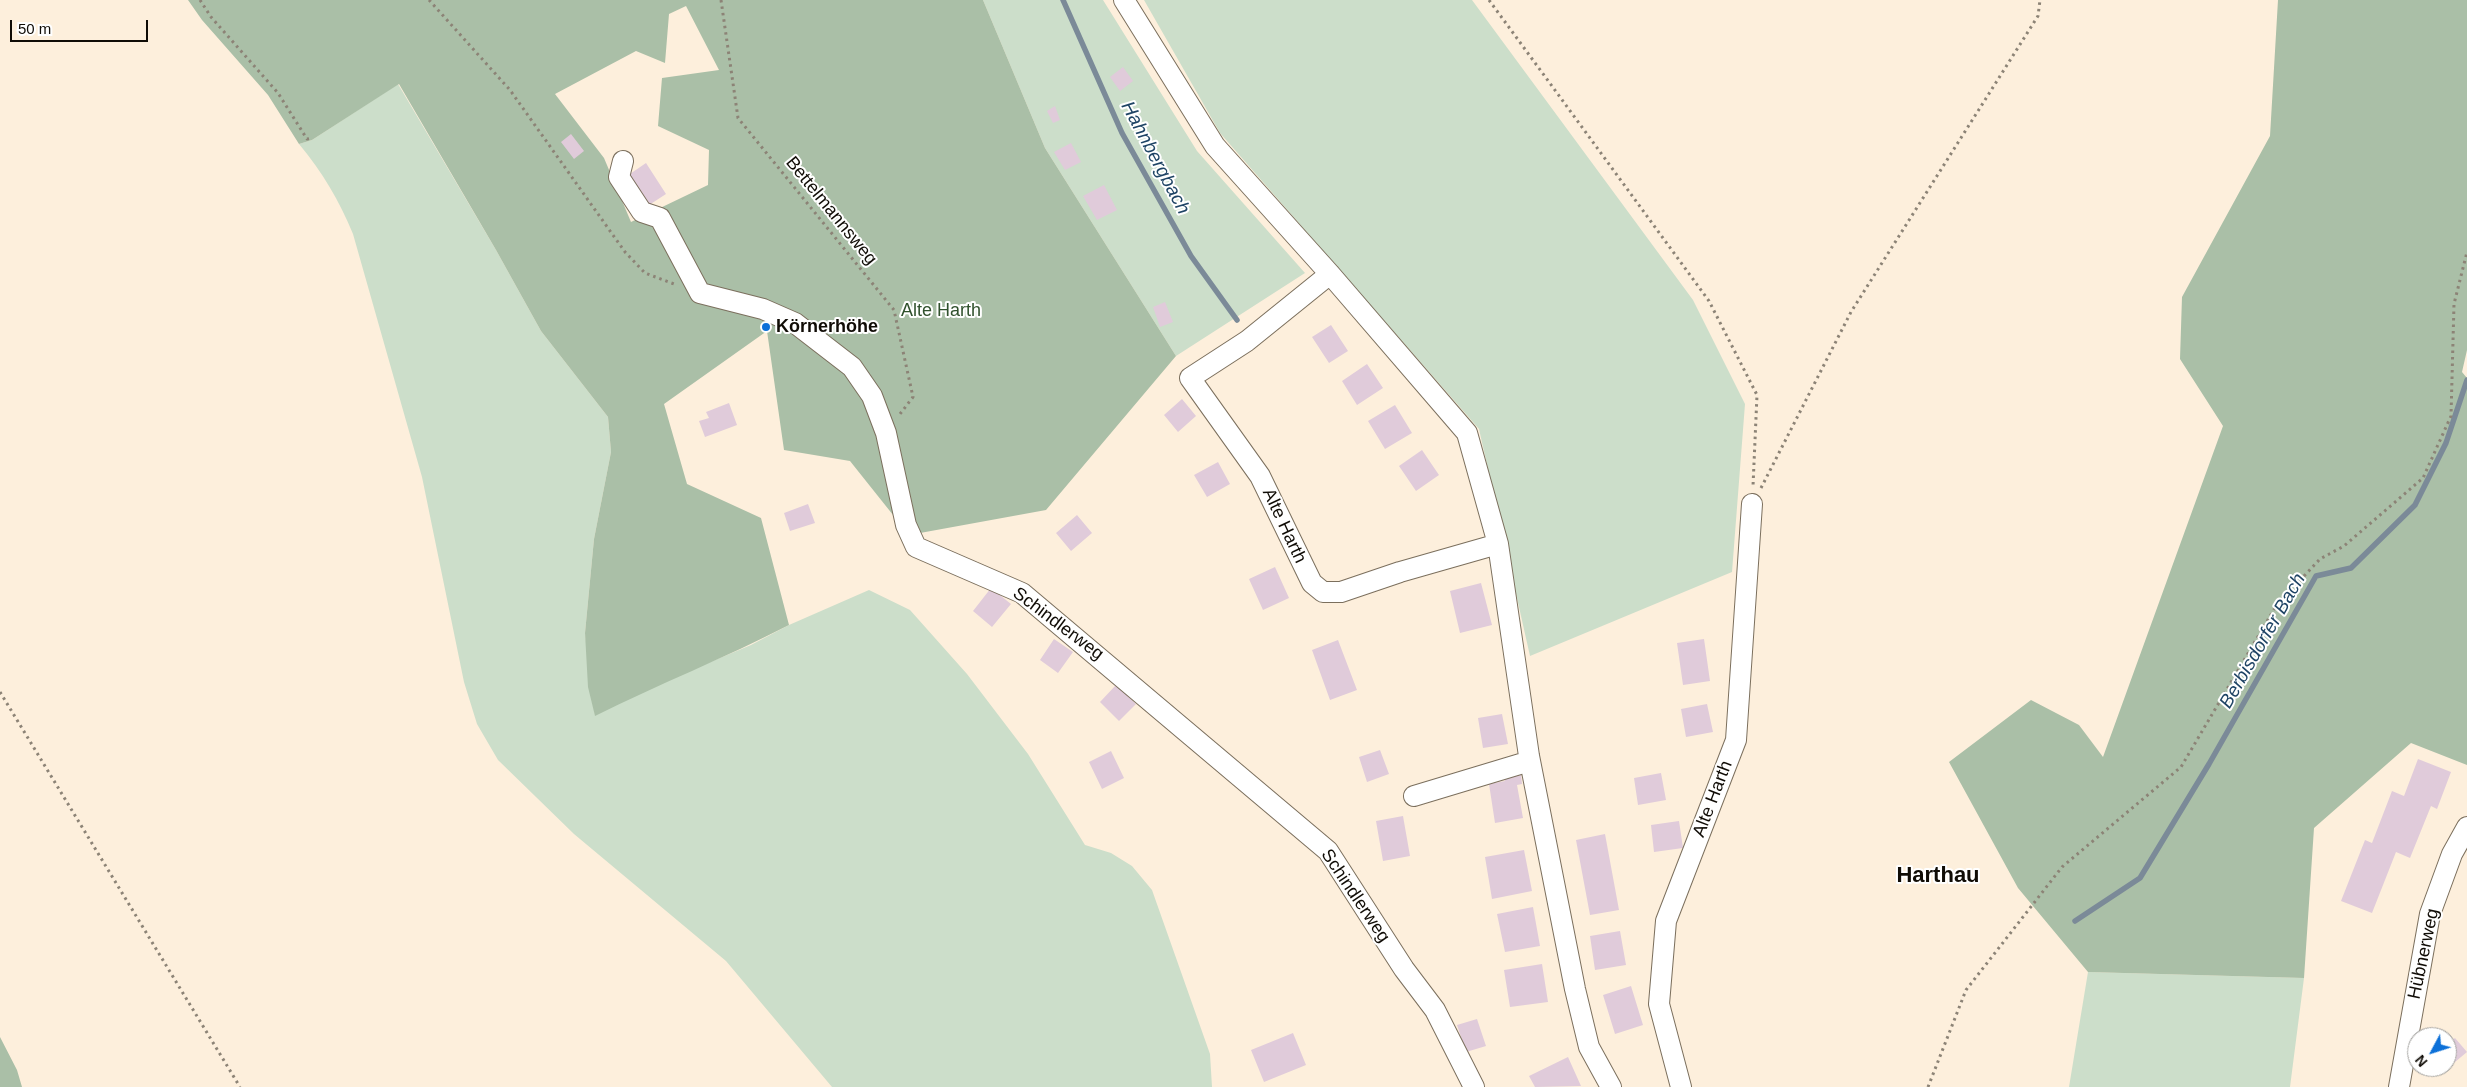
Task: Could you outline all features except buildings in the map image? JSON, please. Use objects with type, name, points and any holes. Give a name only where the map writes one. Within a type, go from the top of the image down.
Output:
[{"type":"street","points":[[1124,0],[1215,146],[1330,274],[1467,433],[1498,544],[1530,761],[1580,1008],[1589,1047],[1611,1087]]},
{"type":"street","points":[[623,161],[619,177],[642,212],[660,218],[700,293]]},
{"type":"street","name":"Alte Harth","points":[[1330,274],[1247,341],[1190,378],[1260,476],[1312,583],[1323,592],[1341,592],[1400,572],[1498,544]]},
{"type":"street","name":"Schindlerweg","points":[[700,293],[763,309],[796,323],[852,367],[872,396],[886,433],[906,525],[916,547],[1022,593],[1108,662],[1328,851],[1404,969],[1436,1010],[1474,1087]]},
{"type":"street","name":"Alte Harth","points":[[1681,1087],[1659,1004],[1666,921],[1736,740],[1752,504]]},
{"type":"street","points":[[1414,796],[1530,761]]},
{"type":"street","name":"Hübnerweg","points":[[2399,1087],[2430,914],[2452,854],[2467,827]]},
{"type":"path","points":[[200,0],[278,93],[307,139],[312,138]]},
{"type":"path","points":[[429,0],[510,90],[625,252],[645,273],[700,293]]},
{"type":"path","name":"Bettelmannsweg","points":[[721,0],[738,118],[894,310],[913,397],[886,433]]},
{"type":"path","points":[[1489,0],[1709,301],[1757,394],[1752,504]]},
{"type":"path","points":[[1752,504],[1851,312],[2038,16],[2040,0]]},
{"type":"path","points":[[1928,1087],[1966,990],[2062,867],[2181,767],[2276,606],[2288,592],[2320,559],[2344,546],[2423,478],[2450,416],[2454,304],[2467,252]]},
{"type":"path","points":[[0,692],[240,1087]]},
{"type":"green space","name":"Alte Harth","points":[[188,0],[983,0],[1045,148],[1176,356],[1046,510],[909,535],[850,461],[784,450],[767,331],[664,404],[687,484],[761,518],[789,625],[595,716],[588,687],[585,633],[594,539],[611,452],[608,417],[541,331],[399,84],[312,140],[299,144],[268,95],[202,20]],"holes":[[[686,6],[719,70],[662,78],[658,126],[709,150],[708,185],[631,222],[604,158],[555,94],[636,51],[665,63],[669,14]]]},
{"type":"green space","points":[[983,0],[1103,0],[1197,151],[1305,273],[1176,356],[1045,148]]},
{"type":"green space","points":[[1144,0],[1472,0],[1693,300],[1745,404],[1732,572],[1530,656],[1479,429],[1220,133]]},
{"type":"green space","points":[[2278,0],[2467,0],[2467,350],[2462,372],[2467,378],[2467,765],[2411,743],[2314,828],[2304,978],[2088,972],[2018,888],[1949,762],[2031,700],[2079,725],[2103,757],[2223,426],[2180,359],[2182,297],[2270,136]]},
{"type":"green space","points":[[398,84],[496,250],[541,331],[608,417],[611,452],[594,539],[585,633],[595,715],[660,683],[751,645],[789,625],[869,590],[910,610],[967,674],[1028,754],[1085,845],[1111,853],[1132,866],[1152,890],[1210,1054],[1212,1087],[832,1087],[726,961],[574,834],[498,760],[477,724],[464,682],[422,477],[353,234],[330,187],[299,144],[312,140]]},
{"type":"green space","points":[[2088,972],[2304,978],[2290,1087],[2069,1087]]},
{"type":"green space","points":[[0,1037],[17,1070],[22,1087],[0,1087]]},
{"type":"waterway","name":"Hahnbergbach","points":[[1063,0],[1122,133],[1191,256],[1237,320]]},
{"type":"waterway","name":"Berbisdorfer Bach","points":[[2075,921],[2140,878],[2209,764],[2316,576],[2351,568],[2415,505],[2446,443],[2467,380]]},
{"type":"place","name":"Körnerhöhe","points":[[766,327]]},
{"type":"district","name":"Harthau","points":[[1938,876]]}]
